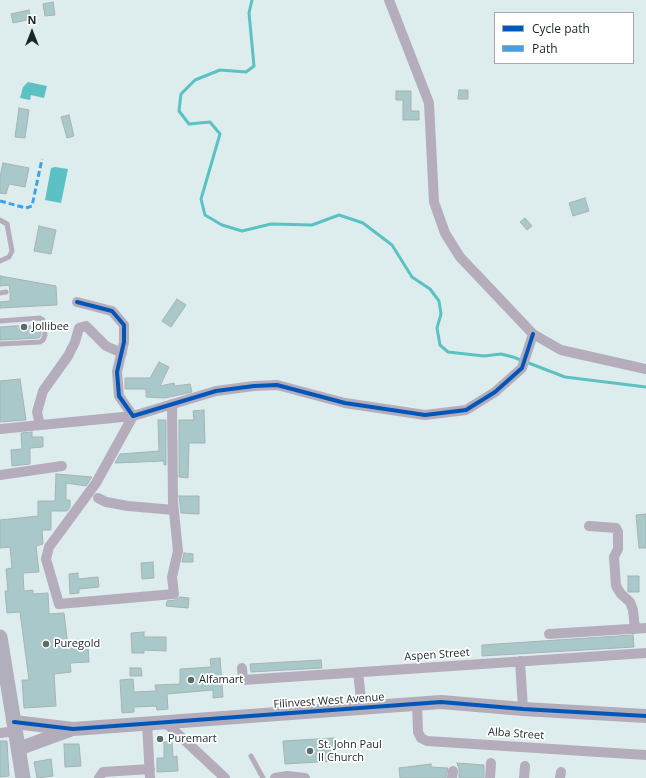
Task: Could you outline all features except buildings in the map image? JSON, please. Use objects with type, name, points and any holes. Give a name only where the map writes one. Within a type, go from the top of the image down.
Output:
[{"type":"main road","points":[[0,637],[23,778]]},
{"type":"street","points":[[389,0],[429,103],[434,202],[445,233],[460,257],[531,338],[561,350],[646,369]]},
{"type":"street","points":[[77,302],[112,311],[124,325],[124,342],[117,372],[119,396],[133,416]]},
{"type":"street","points":[[40,425],[37,412],[42,391],[68,356],[75,342],[79,328],[86,326],[106,346],[122,353]]},
{"type":"street","points":[[0,429],[133,416],[216,391],[254,386],[277,385],[345,403],[425,415],[466,410],[495,392],[522,368],[531,338]]},
{"type":"street","points":[[133,416],[96,483],[49,547],[46,559],[59,604],[174,594],[172,577],[178,551],[174,510],[172,404]]},
{"type":"street","points":[[0,475],[62,466]]},
{"type":"street","points":[[98,498],[106,502],[128,506],[174,510]]},
{"type":"street","points":[[589,526],[616,528],[618,532],[618,549],[614,557],[616,586],[620,594],[630,602],[633,610],[635,629]]},
{"type":"street","points":[[549,634],[646,628]]},
{"type":"street","name":"Aspen Street","points":[[242,668],[243,680],[646,652]]},
{"type":"street","points":[[520,661],[523,709]]},
{"type":"street","points":[[358,672],[362,708]]},
{"type":"street","name":"Filinvest West Avenue","points":[[15,727],[73,729],[441,702],[523,709],[646,716]]},
{"type":"street","name":"Alba Street","points":[[417,703],[418,732],[421,738],[427,741],[646,755]]},
{"type":"street","points":[[165,722],[225,778]]},
{"type":"street","points":[[99,778],[103,772],[150,774],[147,723]]},
{"type":"street","points":[[0,733],[15,727]]},
{"type":"street","name":"Filinvest West Avenue","points":[[18,749],[73,729]]},
{"type":"street","points":[[490,778],[492,763]]},
{"type":"street","points":[[524,778],[525,766]]},
{"type":"street","points":[[275,778],[295,776],[305,778]]},
{"type":"lane","points":[[0,220],[7,224],[12,251],[9,258],[0,261]]},
{"type":"lane","points":[[0,321],[42,318],[45,337],[40,342],[0,344]]},
{"type":"lane","points":[[251,756],[263,778]]},
{"type":"water","points":[[28,82],[47,86],[44,98],[31,95],[30,100],[20,98],[23,87]]},
{"type":"water","points":[[55,167],[68,169],[61,203],[45,200],[51,168]]},
{"type":"waterway","points":[[252,0],[249,13],[254,66],[246,72],[220,70],[195,80],[181,94],[179,111],[189,124],[210,122],[220,134],[201,199],[205,215],[222,225],[242,231],[271,224],[312,225],[339,215],[363,223],[392,245],[412,277],[430,289],[439,301],[441,314],[437,328],[440,345],[448,352],[484,356],[501,354],[513,357],[565,377],[646,387]]},
{"type":"marked path","points":[[0,201],[26,208],[32,206],[42,159]]},
{"type":"cycle path","points":[[77,302],[112,311],[124,325],[124,342],[117,372],[119,396],[133,416],[216,391],[254,386],[277,385],[345,403],[425,415],[466,410],[495,392],[522,368],[533,334]]},
{"type":"cycle path","points":[[14,722],[73,729],[441,702],[523,709],[646,716]]},
{"type":"place","name":"Jollibee","points":[[24,327]]},
{"type":"place","name":"Puregold","points":[[46,644]]},
{"type":"place","name":"Alfamart","points":[[191,680]]},
{"type":"place","name":"Puremart","points":[[160,739]]},
{"type":"place","name":"St. John Paul II Church","points":[[310,751]]}]
